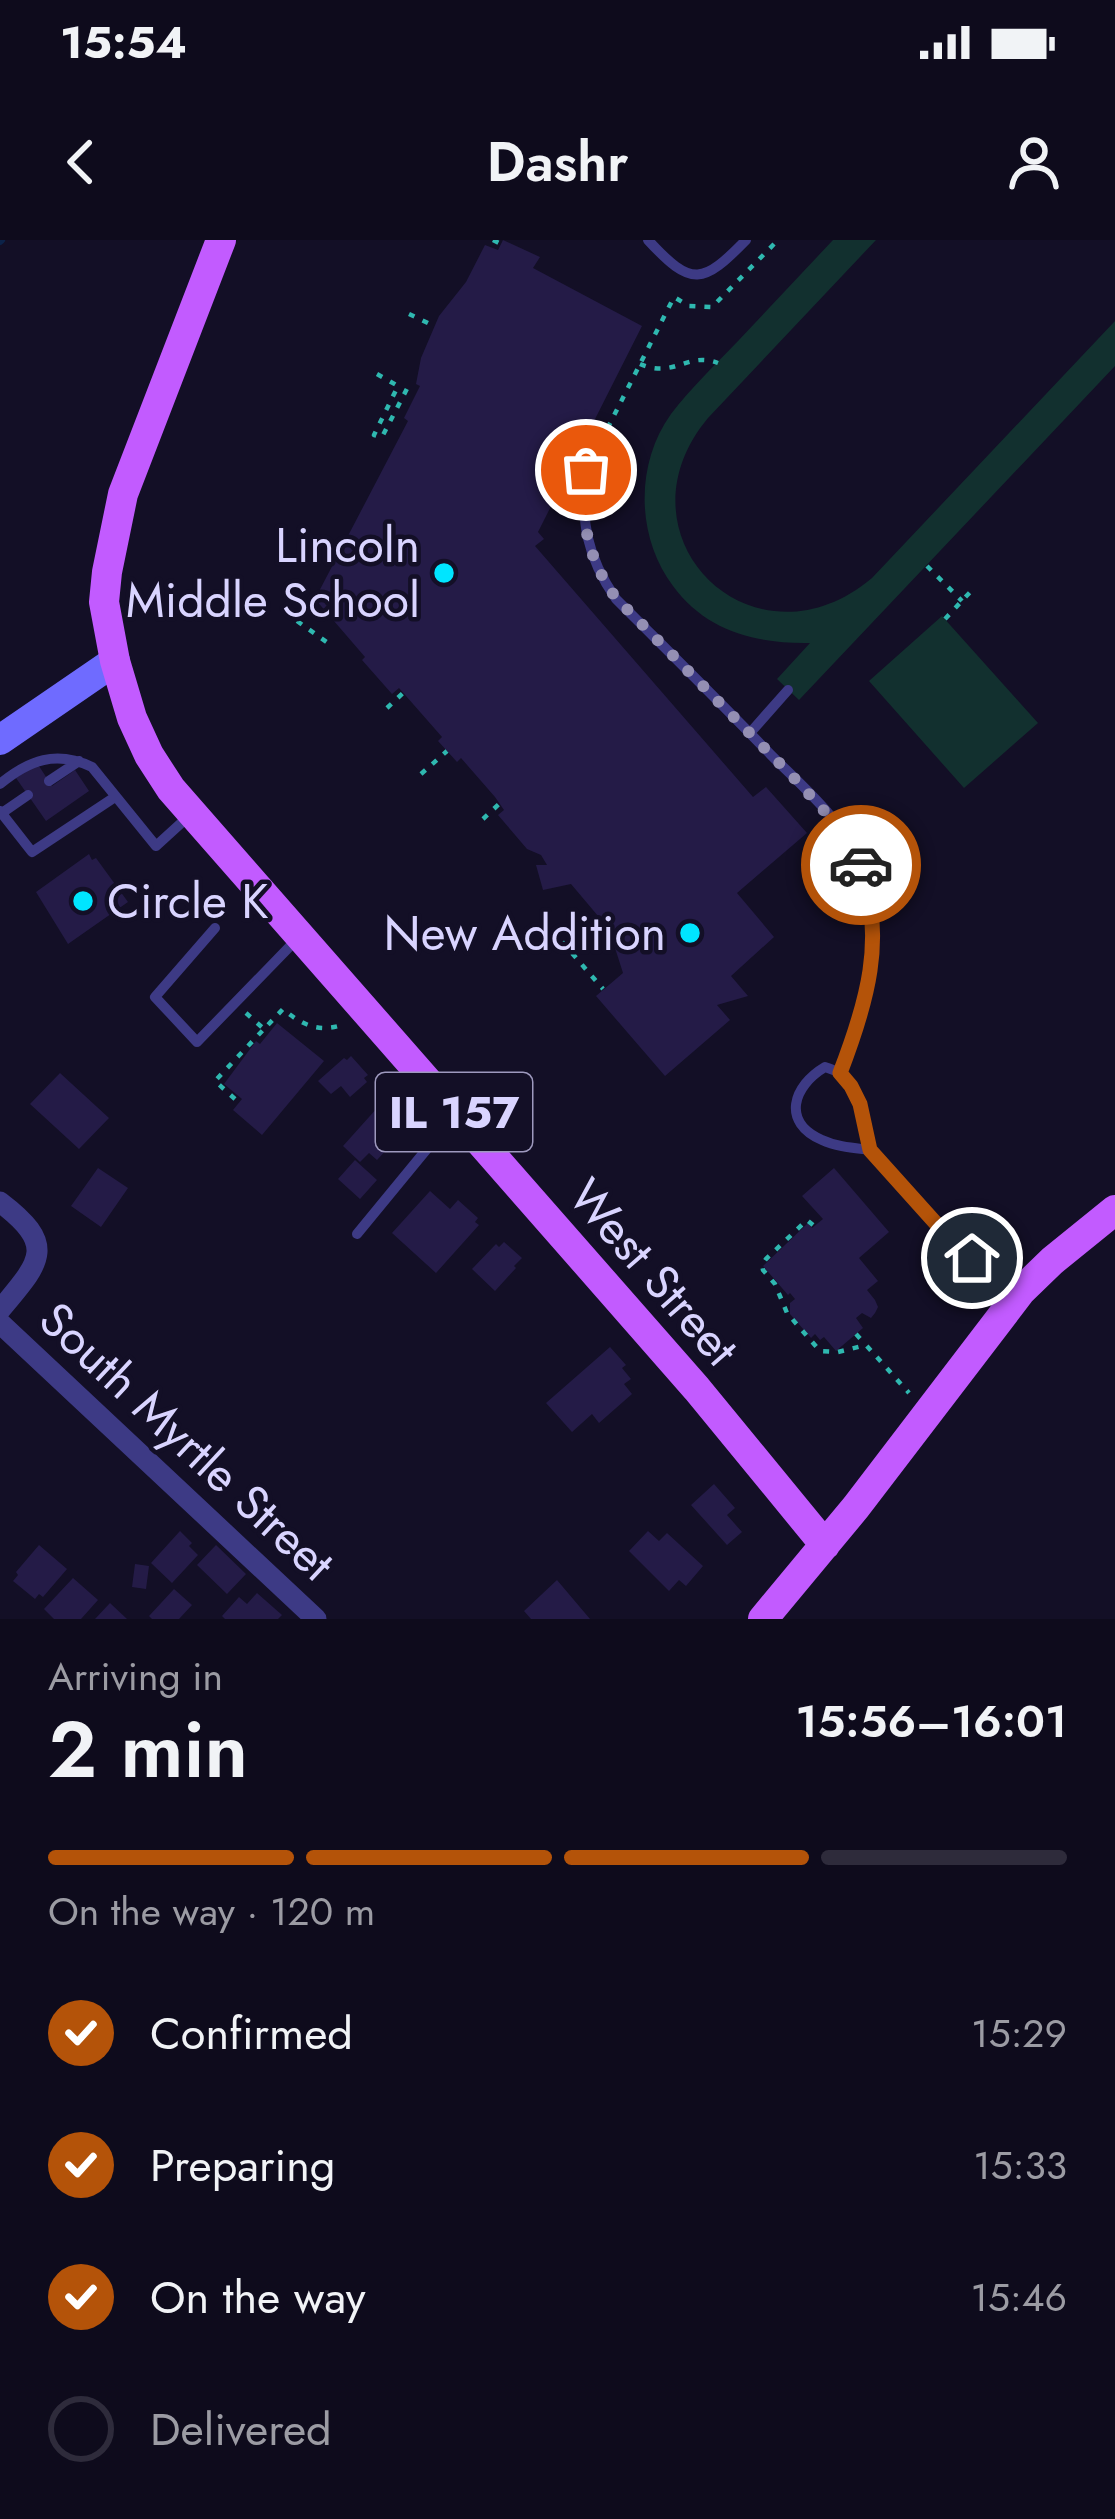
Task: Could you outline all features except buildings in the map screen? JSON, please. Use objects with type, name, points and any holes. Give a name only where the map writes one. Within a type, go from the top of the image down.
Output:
[{"type":"main road","name":"IL 157","points":[[115,661],[104,602],[123,494],[221,240]]},
{"type":"main road","name":"West Street","points":[[115,661],[132,718],[171,789],[697,1389],[825,1545]]},
{"type":"main road","points":[[763,1619],[1016,1298],[1052,1261],[1115,1210]]},
{"type":"street","points":[[0,740],[115,661]]},
{"type":"street","points":[[0,1202],[23,1219],[37,1245],[29,1276],[0,1310]]},
{"type":"street","name":"South Myrtle Street","points":[[0,1323],[316,1619]]},
{"type":"lane","points":[[648,240],[678,269],[694,276],[720,267],[746,240]]},
{"type":"lane","points":[[586,470],[582,501],[589,548],[599,574],[616,598],[847,836],[863,870],[874,939],[872,970],[840,1073]]},
{"type":"lane","points":[[750,734],[788,690]]},
{"type":"lane","points":[[0,784],[21,766],[43,759],[79,761],[92,767],[156,846],[192,813]]},
{"type":"lane","points":[[49,781],[79,761]]},
{"type":"lane","points":[[28,795],[1,812],[32,852],[115,797]]},
{"type":"lane","points":[[215,928],[154,997],[197,1042],[300,936]]},
{"type":"lane","points":[[870,1150],[823,1141],[806,1130],[795,1104],[812,1075],[825,1067],[840,1073],[860,1104],[870,1150],[949,1238],[1016,1298]]},
{"type":"lane","points":[[357,1234],[456,1114]]},
{"type":"path","points":[[493,240],[501,244]]},
{"type":"path","points":[[586,470],[674,297],[688,306],[712,307],[778,240]]},
{"type":"path","points":[[409,314],[434,326]]},
{"type":"path","points":[[640,364],[668,370],[700,359],[718,363]]},
{"type":"path","points":[[377,374],[398,386],[374,435],[382,437],[411,381]]},
{"type":"path","points":[[323,537],[343,546]]},
{"type":"path","points":[[927,566],[962,601]]},
{"type":"path","points":[[945,619],[973,589]]},
{"type":"path","points":[[297,621],[328,643]]},
{"type":"path","points":[[387,708],[404,693]]},
{"type":"path","points":[[421,775],[447,752]]},
{"type":"path","points":[[483,819],[499,805]]},
{"type":"path","points":[[542,924],[603,989]]},
{"type":"path","points":[[235,1099],[215,1081],[283,1009],[302,1025],[333,1028],[350,1021]]},
{"type":"path","points":[[245,1011],[264,1029]]},
{"type":"path","points":[[813,1226],[808,1220],[766,1259],[763,1270],[788,1313],[820,1352],[866,1345]]},
{"type":"path","points":[[856,1334],[909,1393]]},
{"type":"green space","points":[[833,240],[876,240],[708,418],[682,463],[676,507],[685,547],[709,580],[742,602],[782,612],[827,605],[872,578],[1115,321],[1115,366],[799,700],[777,679],[810,643],[770,641],[734,632],[686,601],[661,567],[652,545],[646,477],[659,434],[671,414]]},
{"type":"green space","points":[[942,616],[1038,723],[964,788],[869,681]]},
{"type":"way so far","points":[[586,470],[582,501],[589,548],[599,574],[616,598],[847,836],[861,865]]},
{"type":"place","name":"Lincoln Middle School","points":[[444,573]]},
{"type":"place","name":"Circle K","points":[[83,901]]},
{"type":"place","name":"New Addition","points":[[690,933]]},
{"type":"route","points":[[861,865],[872,912],[872,970],[840,1073],[860,1104],[870,1150],[972,1258]]}]
